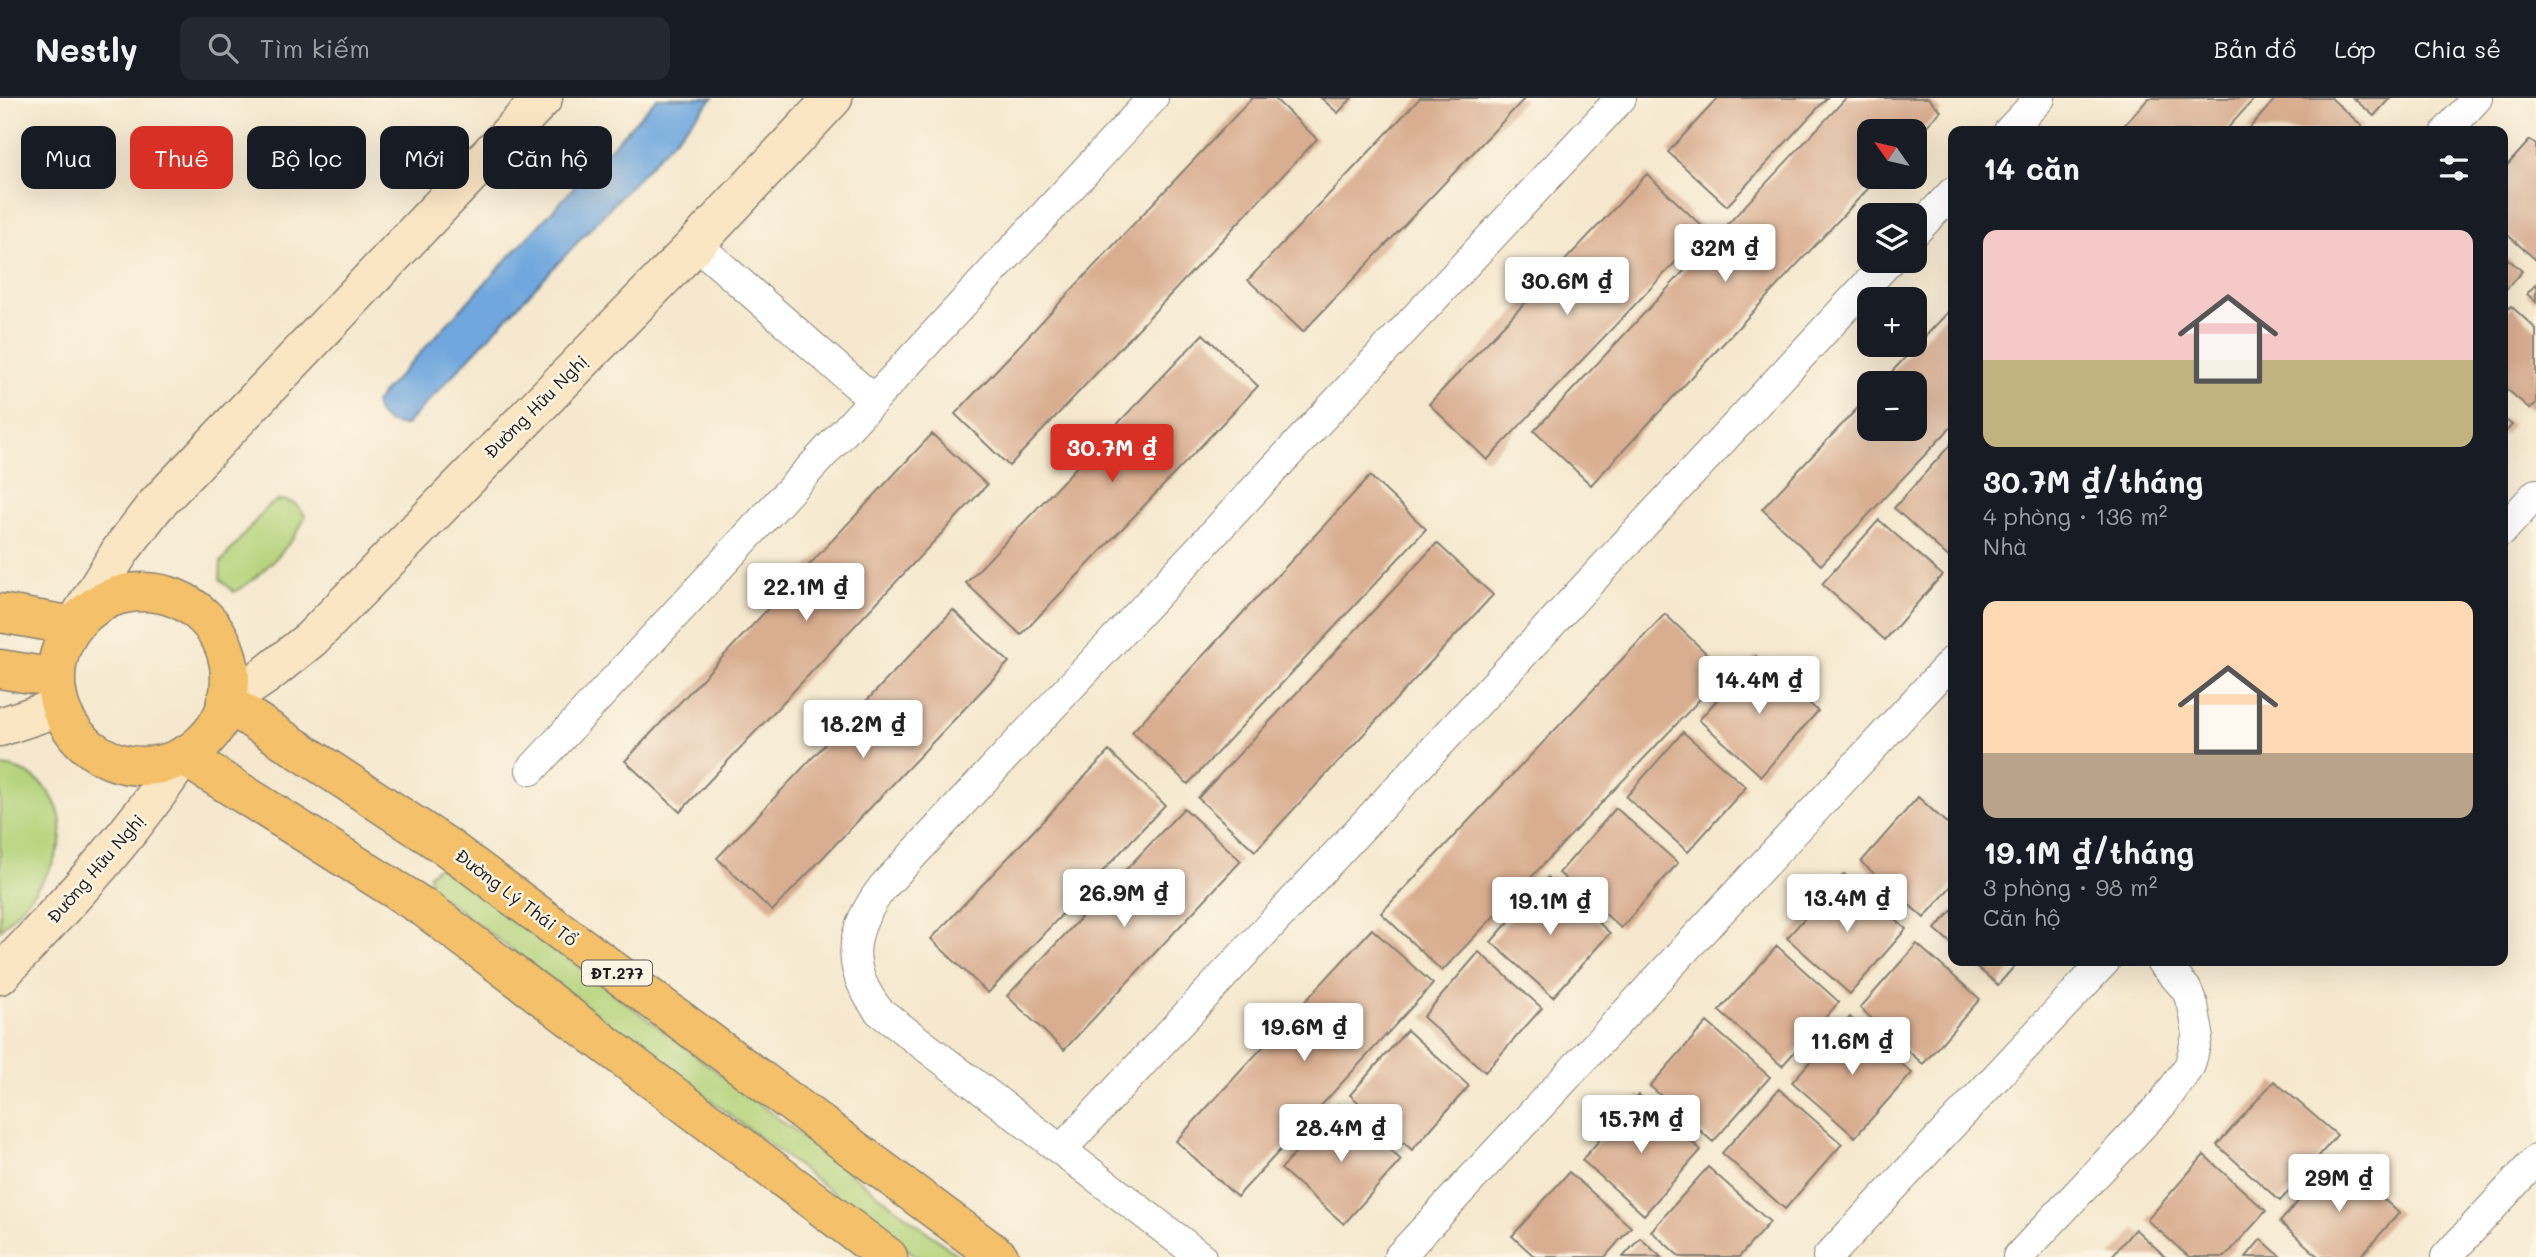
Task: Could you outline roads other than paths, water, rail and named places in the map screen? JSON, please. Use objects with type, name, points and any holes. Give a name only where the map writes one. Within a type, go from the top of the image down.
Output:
[{"type":"main road","points":[[0,613],[76,623],[105,601],[138,591],[171,596],[187,603],[212,625],[221,640],[230,672],[226,702],[215,728],[183,756],[164,764],[143,766],[103,757],[71,730],[58,692],[61,650],[76,623],[107,572],[154,507],[543,98]]},
{"type":"main road","name":"Đường Hữu Nghị","points":[[226,702],[312,639],[696,244],[833,98]]},
{"type":"main road","points":[[0,669],[58,692]]},
{"type":"main road","points":[[0,727],[58,692]]},
{"type":"main road","name":"Đường Lý Thái Tổ","points":[[226,702],[447,847],[999,1257]]},
{"type":"main road","points":[[183,756],[426,909],[888,1257]]},
{"type":"main road","name":"Đường Hữu Nghị","points":[[0,975],[116,849],[156,798],[183,756]]},
{"type":"street","points":[[531,770],[1153,98]]},
{"type":"street","points":[[1202,1257],[879,1011],[865,994],[855,971],[855,948],[869,905],[1621,98]]},
{"type":"street","points":[[2015,126],[2040,98]]},
{"type":"street","points":[[2451,126],[2477,98]]},
{"type":"street","points":[[1927,219],[1948,197]]},
{"type":"street","points":[[696,244],[874,400]]},
{"type":"street","points":[[1061,1150],[1878,273]]},
{"type":"street","points":[[2508,524],[2536,494]]},
{"type":"street","points":[[1399,1257],[1948,667]]},
{"type":"street","points":[[1828,1257],[2100,966]]},
{"type":"street","points":[[2018,1257],[2163,1103],[2190,1065],[2198,1033],[2193,1004],[2186,989],[2165,966]]},
{"type":"street","points":[[2446,1257],[2536,1160]]},
{"type":"water","points":[[657,98],[713,98],[405,426],[389,423],[382,418],[375,403],[381,395],[572,189],[612,189],[612,146]]}]
